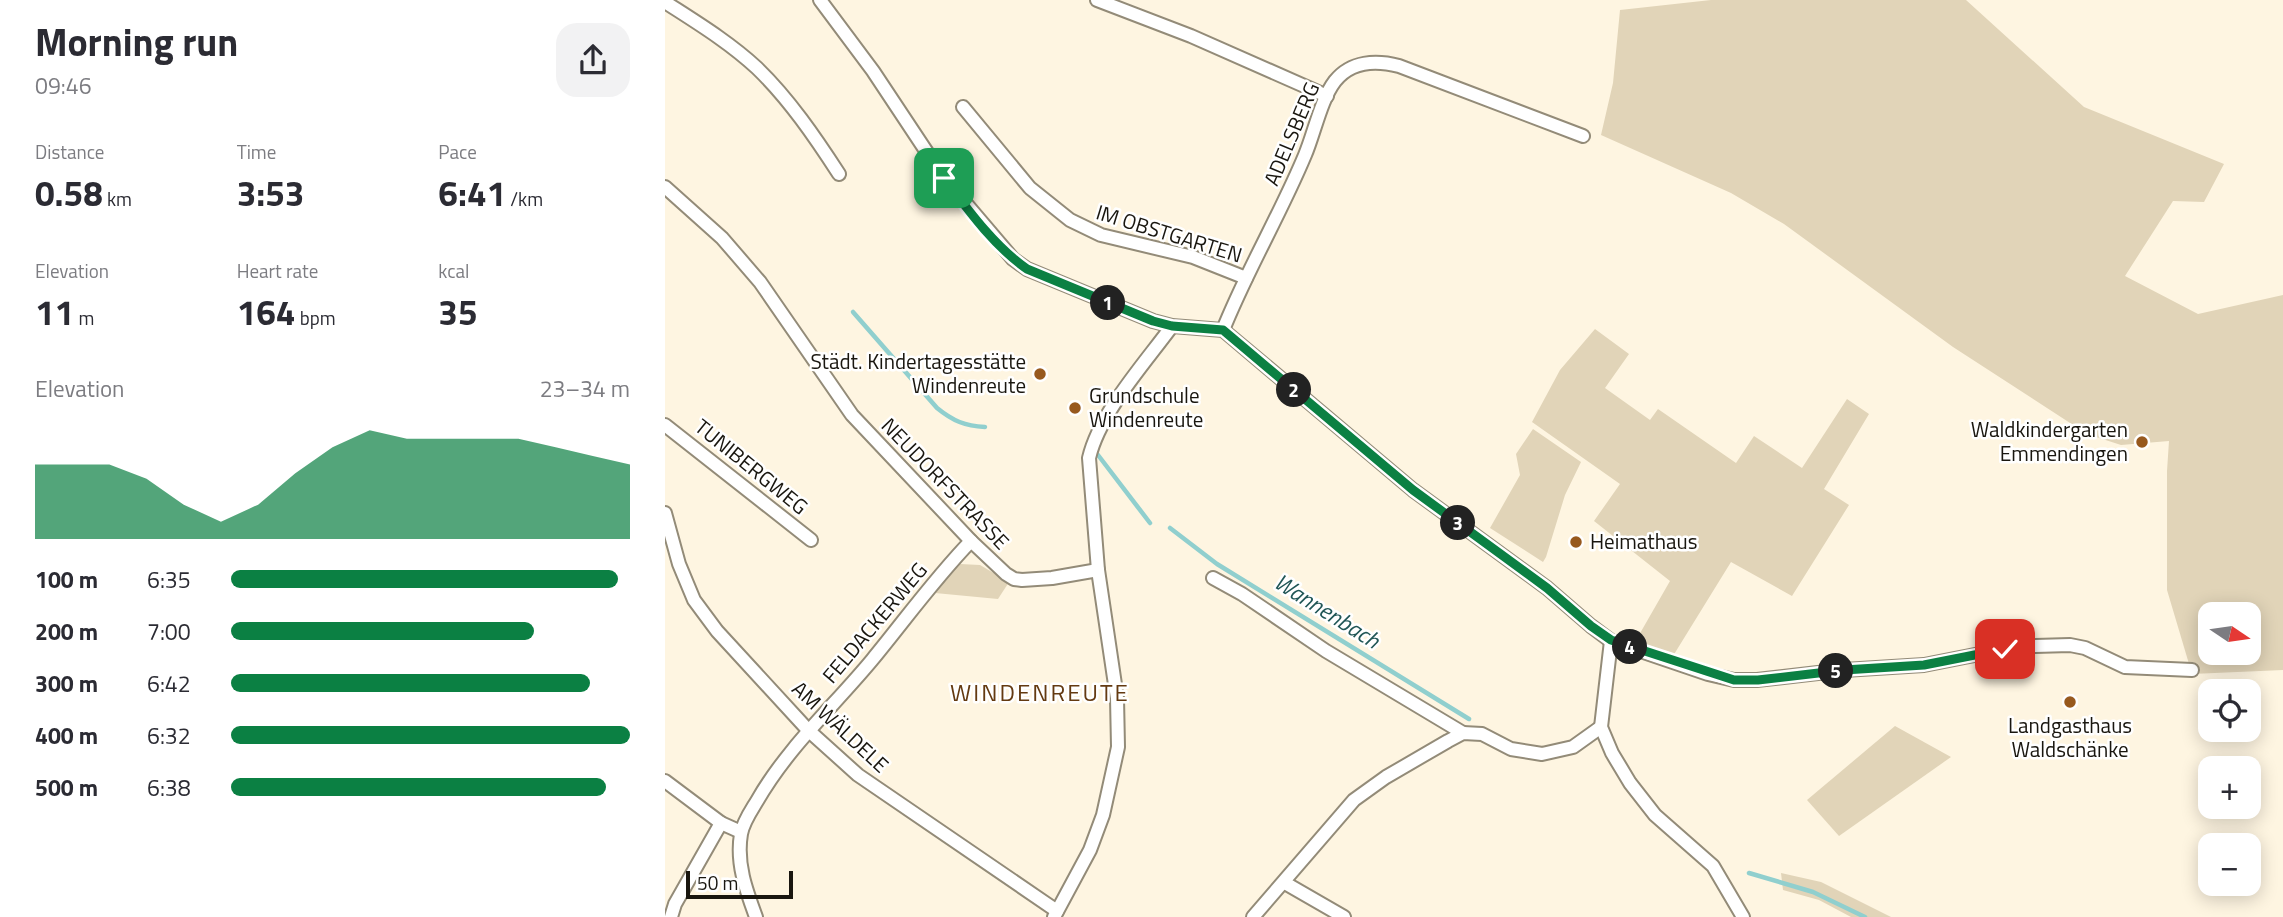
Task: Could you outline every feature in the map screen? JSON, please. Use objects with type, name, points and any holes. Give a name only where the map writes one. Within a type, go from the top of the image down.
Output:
[{"type":"street","points":[[820,0],[873,71],[944,178],[1013,259],[1027,269],[1153,321],[1172,326],[1223,330],[1413,490],[1547,588],[1611,640],[1734,680],[1924,665],[2005,649],[2070,645],[2085,648],[2125,667],[2192,670]]},
{"type":"street","points":[[1097,0],[1191,36],[1327,96]]},
{"type":"street","points":[[665,2],[710,31],[757,68],[792,107],[839,174]]},
{"type":"street","name":"ADELSBERG","points":[[1223,330],[1306,154],[1327,96],[1335,81],[1351,68],[1384,62],[1411,69],[1583,136]]},
{"type":"street","name":"IM OBSTGARTEN","points":[[963,107],[1030,188],[1070,220],[1101,235],[1193,257],[1246,278]]},
{"type":"street","name":"NEUDORFSTRASSE","points":[[665,187],[722,238],[760,282],[852,415],[971,541],[1014,579],[1052,578],[1098,570]]},
{"type":"street","points":[[1056,914],[1090,850],[1106,802],[1118,747],[1117,698],[1098,570],[1090,457],[1092,446],[1117,402],[1172,326]]},
{"type":"street","name":"TUNIBERGWEG","points":[[665,425],[811,540]]},
{"type":"street","name":"AM WÄLDELE","points":[[665,513],[679,564],[694,600],[717,631],[808,730],[858,775],[1056,914]]},
{"type":"street","name":"FELDACKERWEG","points":[[756,917],[745,888],[739,858],[741,832],[771,778],[808,730],[971,541]]},
{"type":"street","points":[[1213,578],[1242,594],[1326,651],[1463,733],[1482,734],[1511,749],[1542,754],[1573,747],[1601,727]]},
{"type":"street","points":[[1611,640],[1601,727],[1612,753],[1630,783],[1655,815],[1713,866],[1743,917]]},
{"type":"street","points":[[1253,917],[1354,800],[1386,777],[1463,733]]},
{"type":"street","points":[[665,781],[720,823],[741,832]]},
{"type":"street","points":[[671,917],[675,904],[720,823]]},
{"type":"street","points":[[1285,883],[1344,917]]},
{"type":"shaded area","points":[[1711,0],[1966,0],[2084,107],[2224,164],[2204,202],[2173,201],[2125,276],[2198,314],[2283,295],[2283,670],[2192,674],[2167,590],[2169,441],[2121,445],[2087,434],[1953,347],[1784,224],[1731,193],[1601,135],[1613,83],[1620,10]]},
{"type":"shaded area","points":[[1595,329],[1629,354],[1605,388],[1650,420],[1658,409],[1736,463],[1754,436],[1802,468],[1847,399],[1869,414],[1824,489],[1849,505],[1792,596],[1731,562],[1673,656],[1635,642],[1670,581],[1594,521],[1620,484],[1532,422],[1560,370]]},
{"type":"shaded area","points":[[1533,429],[1581,462],[1565,495],[1543,562],[1490,528],[1520,475],[1516,454]]},
{"type":"shaded area","points":[[960,564],[980,565],[1009,582],[998,599],[935,593],[949,571]]},
{"type":"shaded area","points":[[1895,726],[1951,757],[1839,836],[1807,800]]},
{"type":"shaded area","points":[[1781,873],[1821,882],[1891,917],[1851,917],[1819,900],[1783,890]]},
{"type":"waterway","name":"Wannenbach","points":[[853,312],[937,408],[960,422],[985,427]]},
{"type":"waterway","name":"Wannenbach","points":[[1098,455],[1150,523]]},
{"type":"waterway","name":"Wannenbach","points":[[1170,528],[1217,564],[1469,719]]},
{"type":"waterway","name":"Wannenbach","points":[[1749,873],[1813,892],[1865,917]]},
{"type":"place","name":"Städt. Kindertagesstätte Windenreute","points":[[1040,374]]},
{"type":"place","name":"Grundschule Windenreute","points":[[1075,408]]},
{"type":"place","name":"Waldkindergarten Emmendingen","points":[[2142,442]]},
{"type":"place","name":"Heimathaus","points":[[1576,542]]},
{"type":"place","name":"Landgasthaus Waldschänke","points":[[2070,702]]},
{"type":"district","name":"WINDENREUTE","points":[[1040,693]]},
{"type":"route","points":[[944,178],[986,230],[1013,259],[1027,269],[1153,321],[1172,326],[1223,330],[1413,490],[1547,588],[1611,640],[1708,674],[1734,680],[1924,665],[2005,649]]}]
